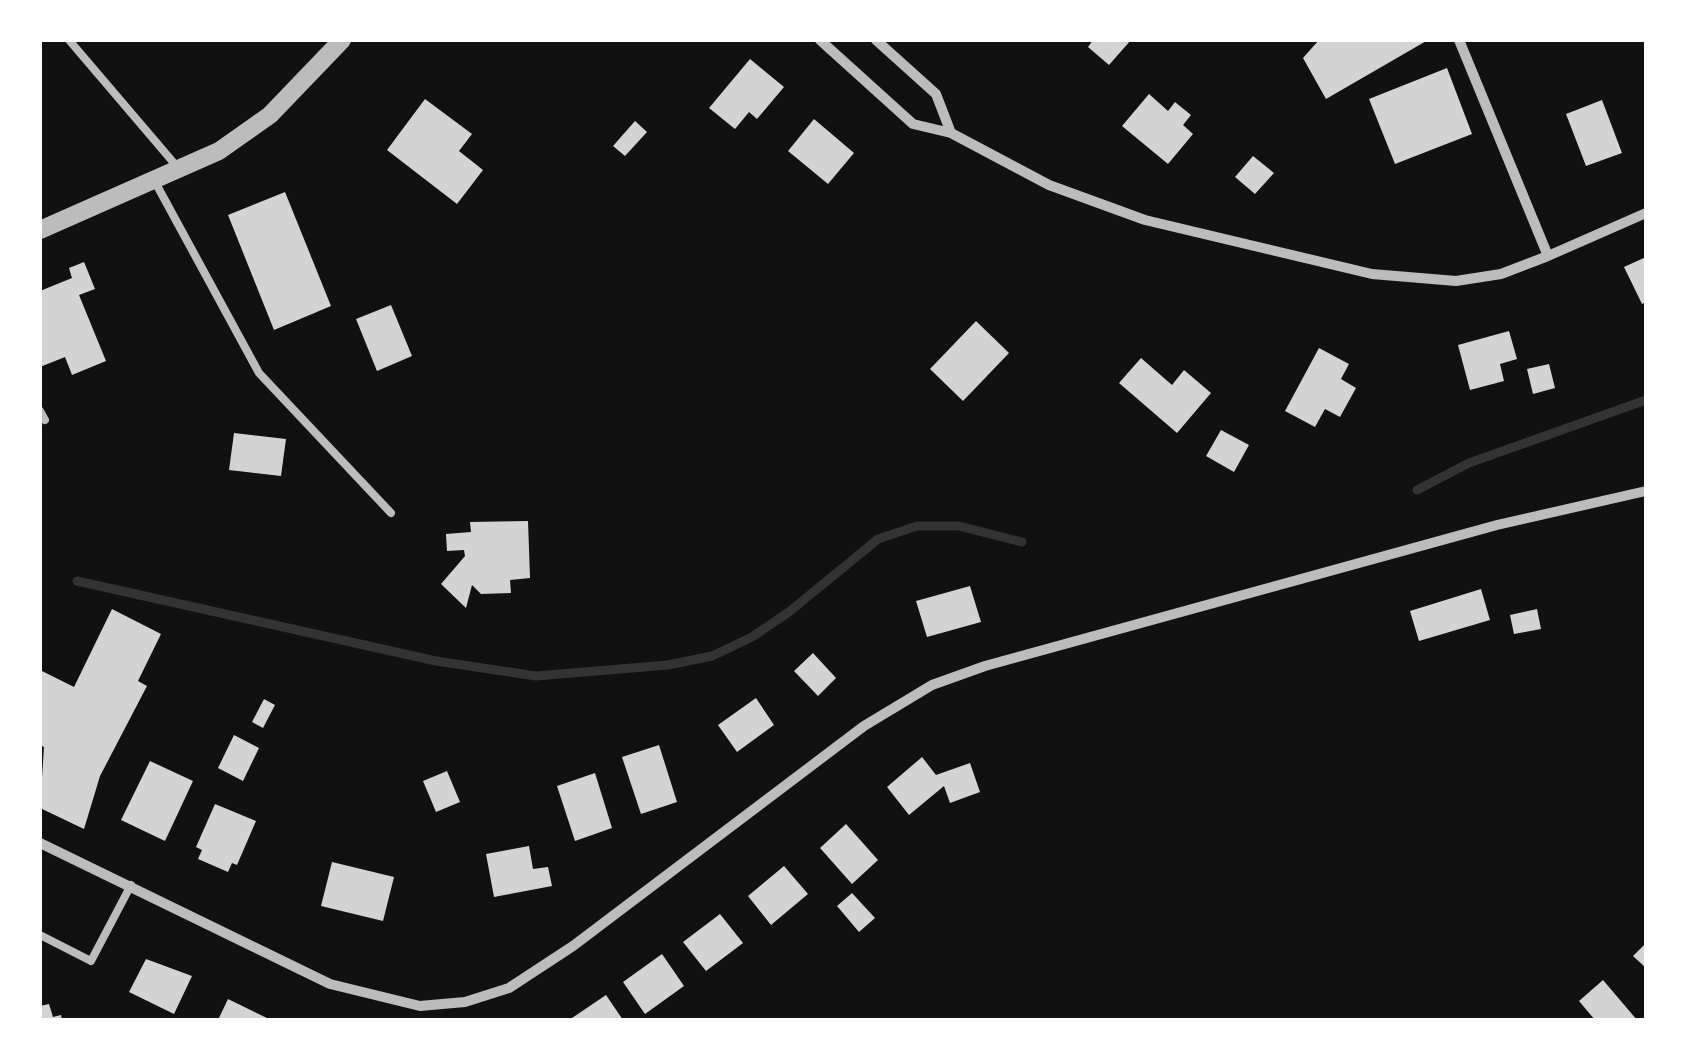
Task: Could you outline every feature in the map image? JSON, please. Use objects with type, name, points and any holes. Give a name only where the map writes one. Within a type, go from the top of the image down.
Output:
[{"type":"street","points":[[40,230],[218,151],[270,114],[342,40]]},
{"type":"street","points":[[820,40],[914,124],[951,133],[1049,184],[1145,220],[1372,274],[1456,281],[1500,274],[1646,213]]},
{"type":"street","points":[[876,40],[936,94],[951,133]]},
{"type":"street","points":[[1459,40],[1548,256]]},
{"type":"street","points":[[40,843],[350,991],[420,1006],[466,1002],[508,988],[542,968],[864,726],[932,685],[985,666],[1496,524],[1646,492]]},
{"type":"lane","points":[[69,40],[179,169]]},
{"type":"lane","points":[[154,180],[259,374],[391,514]]},
{"type":"lane","points":[[40,935],[91,961],[131,885]]},
{"type":"building","points":[[1093,40],[1131,40],[1109,65],[1088,47]]},
{"type":"building","points":[[1319,40],[1428,40],[1326,99],[1303,58]]},
{"type":"building","points":[[750,59],[784,87],[757,119],[749,112],[735,129],[709,108]]},
{"type":"building","points":[[1447,68],[1472,134],[1395,164],[1369,99]]},
{"type":"building","points":[[1149,94],[1168,111],[1175,102],[1191,115],[1183,125],[1193,134],[1168,164],[1122,126]]},
{"type":"building","points":[[425,99],[472,134],[459,151],[483,170],[457,204],[387,150]]},
{"type":"building","points":[[1602,100],[1622,153],[1586,166],[1566,114]]},
{"type":"building","points":[[814,119],[854,153],[828,184],[788,151]]},
{"type":"building","points":[[635,121],[647,132],[625,156],[613,146]]},
{"type":"building","points":[[1253,156],[1274,173],[1255,194],[1235,177]]},
{"type":"building","points":[[285,192],[331,306],[274,330],[228,215]]},
{"type":"building","points":[[1646,257],[1646,302],[1642,304],[1624,267]]},
{"type":"building","points":[[84,262],[95,289],[79,295],[106,361],[72,375],[65,357],[40,367],[40,291],[72,278],[69,268]]},
{"type":"building","points":[[391,305],[412,356],[377,371],[356,319]]},
{"type":"building","points":[[976,321],[1009,353],[963,401],[930,369]]},
{"type":"building","points":[[1509,331],[1517,359],[1500,364],[1504,381],[1470,390],[1458,345]]},
{"type":"building","points":[[1319,348],[1349,364],[1341,379],[1356,388],[1340,417],[1325,409],[1315,427],[1285,411]]},
{"type":"building","points":[[1141,358],[1172,385],[1184,370],[1211,393],[1177,433],[1119,383]]},
{"type":"building","points":[[1549,364],[1555,388],[1533,394],[1527,369]]},
{"type":"building","points":[[1221,430],[1249,445],[1234,472],[1206,456]]},
{"type":"building","points":[[234,433],[286,439],[281,476],[229,470]]},
{"type":"building","points":[[528,521],[530,578],[510,580],[511,593],[481,594],[472,585],[466,608],[441,584],[465,556],[464,550],[447,551],[446,534],[471,532],[470,522]]},
{"type":"building","points":[[970,586],[981,622],[927,637],[916,601]]},
{"type":"building","points":[[1481,589],[1490,620],[1419,641],[1410,611]]},
{"type":"building","points":[[112,609],[161,634],[138,681],[147,686],[100,776],[84,829],[40,808],[44,747],[40,745],[40,670],[74,687]]},
{"type":"building","points":[[1537,609],[1541,629],[1514,634],[1510,615]]},
{"type":"building","points":[[813,653],[836,678],[818,696],[794,671]]},
{"type":"building","points":[[756,698],[774,725],[737,752],[718,725]]},
{"type":"building","points":[[264,699],[275,705],[263,728],[252,722]]},
{"type":"building","points":[[234,735],[259,748],[243,781],[218,768]]},
{"type":"building","points":[[659,745],[677,802],[641,814],[622,757]]},
{"type":"building","points":[[922,757],[936,775],[970,763],[980,792],[950,803],[944,786],[909,815],[887,787]]},
{"type":"building","points":[[150,761],[193,781],[165,841],[121,820]]},
{"type":"building","points":[[447,771],[460,802],[436,812],[423,781]]},
{"type":"building","points":[[595,773],[612,828],[575,841],[557,786]]},
{"type":"building","points":[[215,804],[256,821],[237,865],[232,863],[228,872],[198,859],[202,850],[196,847]]},
{"type":"building","points":[[846,824],[878,860],[852,884],[820,848]]},
{"type":"building","points":[[529,846],[533,869],[548,867],[552,886],[494,897],[486,854]]},
{"type":"building","points":[[332,862],[394,877],[383,921],[321,906]]},
{"type":"building","points":[[784,866],[808,894],[771,925],[748,896]]},
{"type":"building","points":[[852,893],[875,918],[859,932],[837,906]]},
{"type":"building","points":[[720,914],[743,943],[706,971],[683,942]]},
{"type":"building","points":[[1646,943],[1646,968],[1633,956]]},
{"type":"building","points":[[662,954],[684,986],[645,1014],[623,982]]},
{"type":"building","points":[[146,959],[192,976],[174,1014],[129,992]]},
{"type":"building","points":[[1603,980],[1637,1020],[1595,1020],[1579,1001]]},
{"type":"building","points":[[606,995],[623,1020],[569,1020]]},
{"type":"building","points":[[228,999],[271,1020],[218,1020]]},
{"type":"building","points":[[49,1004],[53,1017],[61,1015],[62,1020],[40,1020],[40,1006]]},
{"type":"waterway","points":[[1417,490],[1469,463],[1646,400]]},
{"type":"waterway","points":[[77,581],[436,661],[536,676],[668,665],[712,656],[752,637],[789,612],[878,539],[917,526],[959,526],[1022,542]]}]
